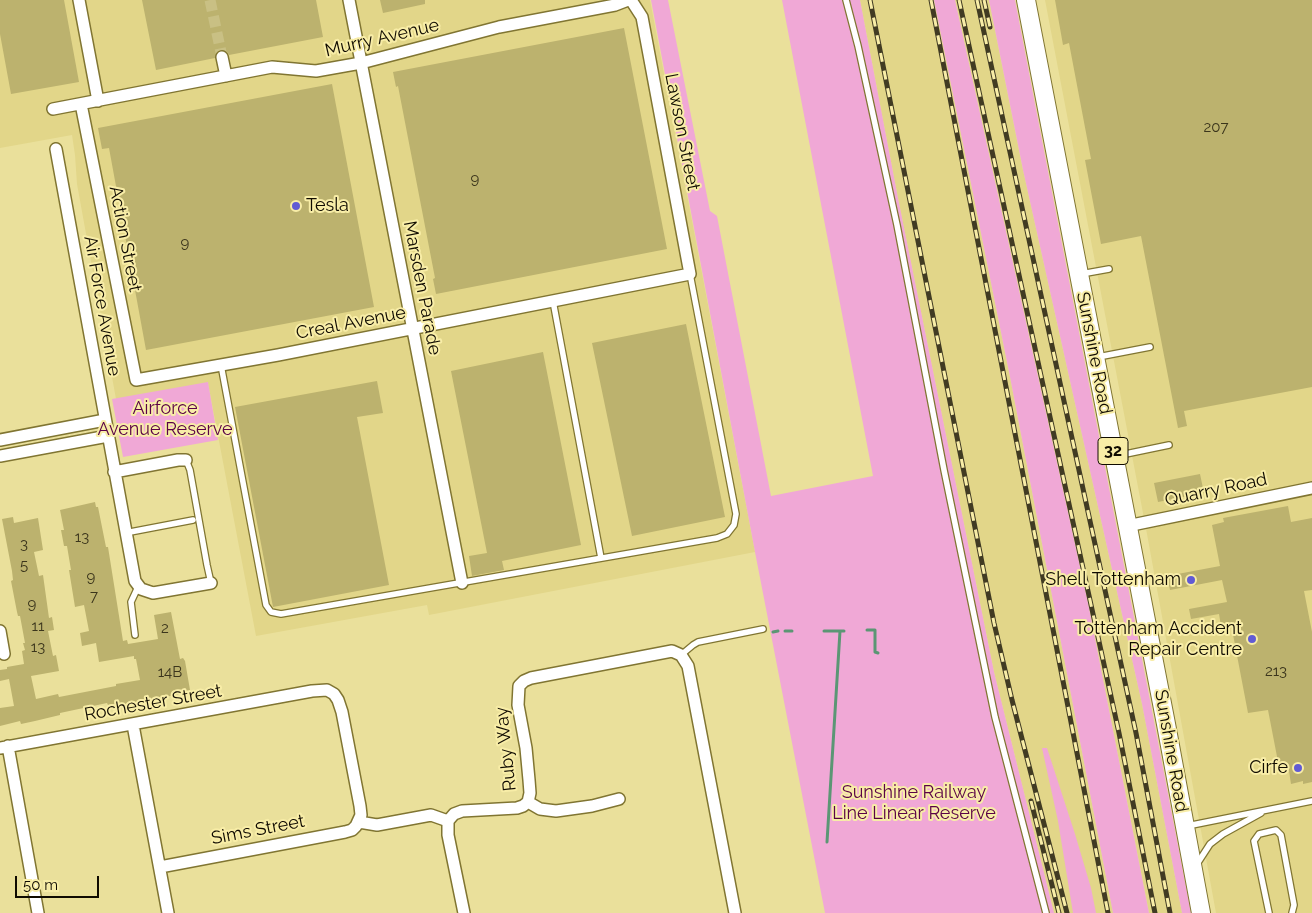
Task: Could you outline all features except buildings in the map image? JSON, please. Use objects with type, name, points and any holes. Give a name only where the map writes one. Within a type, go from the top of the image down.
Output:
[{"type":"main road","name":"Sunshine Road","points":[[1026,0],[1184,827],[1202,910]]},
{"type":"street","points":[[79,0],[98,101]]},
{"type":"street","name":"Marsden Parade","points":[[349,0],[462,582]]},
{"type":"street","name":"Murry Avenue","points":[[53,110],[272,67],[316,71],[361,63],[499,27],[615,5],[630,0]]},
{"type":"street","name":"Lawson Street","points":[[630,0],[642,17],[690,274]]},
{"type":"street","points":[[222,57],[226,76]]},
{"type":"street","name":"Action Street","points":[[81,104],[136,380]]},
{"type":"street","name":"Air Force Avenue","points":[[56,149],[132,572],[138,587]]},
{"type":"street","name":"Creal Avenue","points":[[136,380],[412,329],[690,274]]},
{"type":"street","points":[[0,440],[105,420]]},
{"type":"street","points":[[0,456],[108,436]]},
{"type":"street","points":[[114,472],[186,460]]},
{"type":"street","name":"Quarry Road","points":[[1128,526],[1312,488]]},
{"type":"street","points":[[138,587],[147,592],[159,593],[211,583]]},
{"type":"street","points":[[0,631],[4,654]]},
{"type":"street","name":"Ruby Way","points":[[448,821],[454,814],[462,811],[516,808],[528,802],[530,780],[518,691],[519,686],[524,680],[666,652],[677,652],[681,655]]},
{"type":"street","points":[[681,655],[687,662],[735,913]]},
{"type":"street","name":"Rochester Street","points":[[4,747],[133,725],[312,690],[327,690],[334,694],[342,712],[360,806],[360,822]]},
{"type":"street","points":[[133,725],[168,913]]},
{"type":"street","points":[[4,747],[38,913]]},
{"type":"street","points":[[528,802],[540,809],[556,811],[592,806],[619,799]]},
{"type":"street","points":[[360,822],[376,825],[431,816],[448,821],[448,835],[464,913]]},
{"type":"street","name":"Sims Street","points":[[160,867],[345,832],[352,830],[360,822]]},
{"type":"lane","points":[[846,0],[858,46],[897,225],[944,470],[995,718],[1046,913]]},
{"type":"lane","points":[[1078,274],[1109,270]]},
{"type":"lane","points":[[222,365],[266,605],[271,612],[281,614],[717,538],[728,534],[734,525],[736,514],[690,274]]},
{"type":"lane","points":[[553,301],[600,558]]},
{"type":"lane","points":[[1095,358],[1150,347]]},
{"type":"lane","points":[[1114,457],[1170,445]]},
{"type":"lane","points":[[186,460],[190,470],[211,583]]},
{"type":"lane","points":[[126,533],[193,520]]},
{"type":"lane","points":[[135,635],[131,602],[138,587]]},
{"type":"lane","points":[[681,655],[698,642],[763,629]]},
{"type":"lane","points":[[1184,827],[1312,802]]},
{"type":"lane","points":[[1194,878],[1198,860],[1210,844],[1230,830],[1270,809]]},
{"type":"lane","points":[[1269,913],[1254,841],[1260,834],[1276,830],[1281,835],[1294,905],[1292,913]]},
{"type":"shaded area","points":[[0,0],[650,0],[755,552],[429,615],[427,605],[256,636],[208,383],[116,399],[77,184],[72,135],[0,148]]},
{"type":"shaded area","points":[[860,0],[934,0],[1010,377],[1113,913],[1054,913],[994,672]]},
{"type":"shaded area","points":[[955,0],[989,0],[1023,170],[1142,704],[1182,913],[1149,913],[1088,603]]},
{"type":"shaded area","points":[[1045,0],[1312,0],[1312,913],[1216,913],[1147,534]]},
{"type":"green space","name":"Sunshine Railway Line Linear Reserve","points":[[651,0],[668,0],[710,211],[717,216],[771,496],[873,476],[782,0],[860,0],[994,672],[1054,913],[825,913]]},
{"type":"green space","points":[[934,0],[955,0],[1088,603],[1149,913],[1113,913],[1010,377]]},
{"type":"green space","points":[[989,0],[1015,0],[1191,913],[1182,913],[1142,704],[1023,170]]},
{"type":"green space","name":"Airforce Avenue Reserve","points":[[208,382],[218,440],[123,457],[112,399]]},
{"type":"green space","points":[[1042,748],[1047,748],[1075,834],[1091,888],[1096,913],[1073,913],[1058,821]]},
{"type":"waterway","points":[[867,630],[875,630],[875,652],[878,653]]},
{"type":"waterway","points":[[773,632],[778,631]]},
{"type":"waterway","points":[[785,631],[792,631]]},
{"type":"waterway","points":[[824,631],[844,631]]},
{"type":"waterway","points":[[827,842],[840,631]]},
{"type":"tunnel","points":[[210,0],[222,57]]},
{"type":"railway","points":[[870,0],[994,623],[1067,913]]},
{"type":"railway","points":[[931,0],[1108,913]]},
{"type":"railway","points":[[959,0],[1119,733],[1155,913]]},
{"type":"railway","points":[[977,0],[1136,733],[1170,913]]},
{"type":"railway","points":[[984,0],[990,27]]},
{"type":"railway","points":[[1031,801],[1059,913]]},
{"type":"place","name":"Tesla","points":[[296,206]]},
{"type":"place","name":"Shell Tottenham","points":[[1191,580]]},
{"type":"place","name":"Tottenham Accident Repair Centre","points":[[1252,639]]},
{"type":"place","name":"Cirfe","points":[[1298,768]]}]
